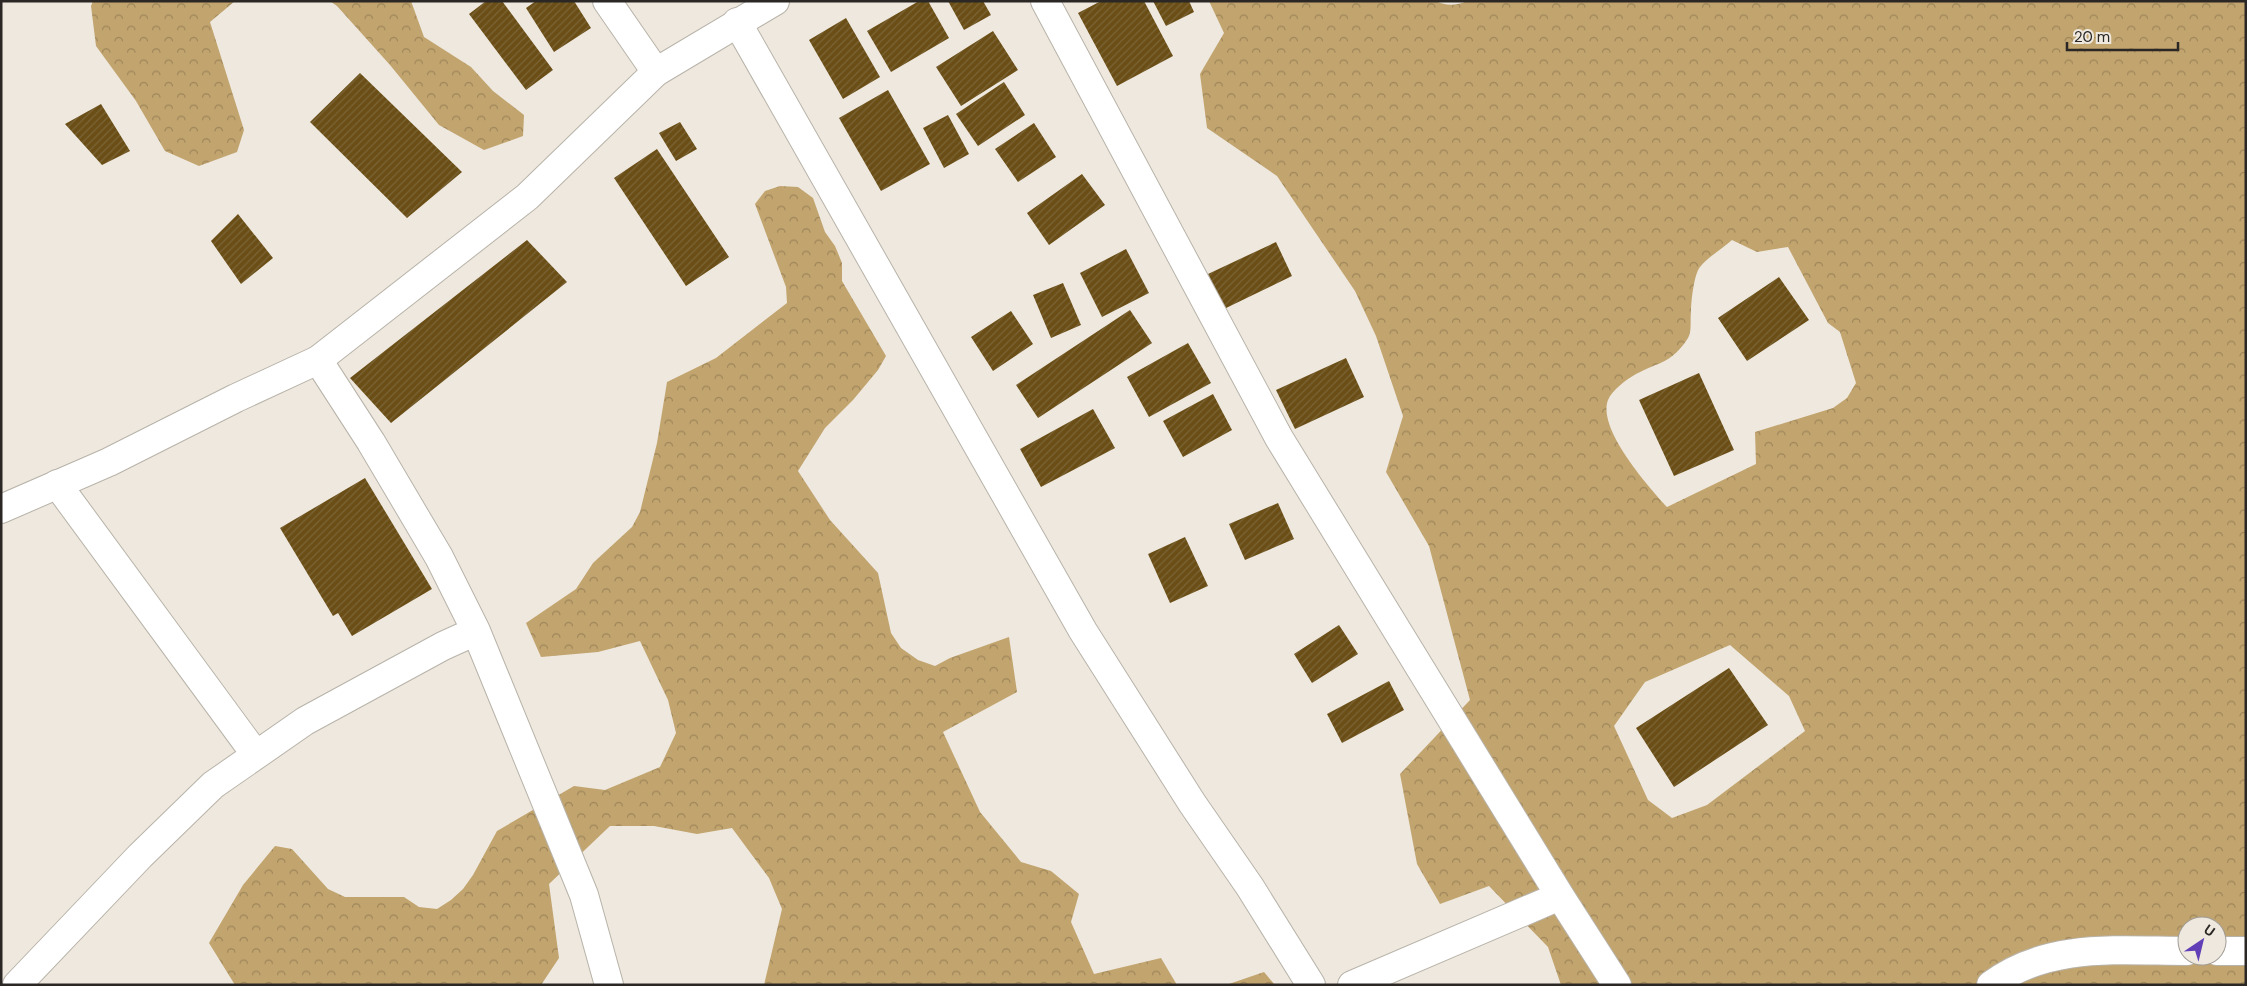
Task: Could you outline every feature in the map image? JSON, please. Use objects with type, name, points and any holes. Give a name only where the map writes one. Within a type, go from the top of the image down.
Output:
[{"type":"street","points":[[607,1],[656,72]]},
{"type":"street","points":[[1,510],[109,462],[236,398],[318,360],[527,197],[656,72],[775,1]]},
{"type":"street","points":[[1045,1],[1279,438],[1560,896],[1617,985]]},
{"type":"street","points":[[737,22],[1083,631],[1192,803],[1250,887],[1312,985]]},
{"type":"street","points":[[318,360],[371,442],[439,557],[476,631],[584,894],[609,985]]},
{"type":"street","points":[[57,484],[256,755]]},
{"type":"street","points":[[17,985],[140,856],[214,785],[305,721],[443,646],[476,631]]},
{"type":"street","points":[[1352,985],[1560,896]]},
{"type":"street","points":[[1991,985],[2005,974],[2042,958],[2082,950],[2177,951]]},
{"type":"street","points":[[2227,951],[2246,951]]},
{"type":"green space","points":[[93,1],[235,1],[210,22],[244,130],[237,152],[199,166],[165,151],[136,101],[96,46],[91,6]]},
{"type":"green space","points":[[330,1],[411,1],[424,37],[471,67],[493,91],[524,115],[523,136],[484,150],[439,125],[390,65],[337,6]]},
{"type":"green space","points":[[1209,1],[1436,1],[1451,5],[1467,1],[2246,1],[2246,985],[1561,985],[1548,947],[1489,886],[1440,904],[1417,864],[1400,774],[1470,700],[1429,546],[1386,472],[1403,416],[1376,336],[1355,291],[1277,176],[1207,128],[1200,74],[1224,33]],"holes":[[[1732,240],[1757,252],[1788,247],[1828,323],[1840,332],[1856,383],[1847,398],[1833,408],[1755,432],[1756,464],[1667,507],[1638,472],[1617,441],[1610,426],[1607,412],[1608,400],[1616,389],[1628,379],[1671,357],[1688,338],[1695,282],[1700,267],[1707,260]],[[1730,645],[1789,696],[1805,731],[1707,805],[1672,818],[1648,800],[1614,726],[1645,682]]]},
{"type":"green space","points":[[780,186],[798,187],[813,198],[825,232],[835,246],[842,263],[842,281],[886,356],[878,370],[853,400],[825,428],[798,471],[830,520],[878,573],[891,633],[901,648],[918,660],[935,666],[950,658],[1009,637],[1017,692],[943,732],[980,812],[1021,862],[1051,871],[1079,894],[1071,922],[1094,974],[1161,958],[1177,985],[764,985],[782,909],[769,878],[732,828],[697,834],[654,826],[610,826],[549,884],[559,958],[541,985],[235,985],[209,943],[243,885],[275,846],[292,849],[328,889],[345,897],[404,897],[419,907],[437,909],[463,889],[473,875],[497,831],[574,786],[605,790],[660,767],[676,733],[668,700],[640,641],[598,652],[541,657],[526,623],[576,589],[593,563],[632,527],[640,512],[657,443],[667,382],[716,358],[787,303],[786,287],[755,204],[765,191]]},
{"type":"green space","points":[[1264,972],[1275,985],[1226,985]]},
{"type":"building","points":[[486,1],[502,1],[553,70],[526,90],[469,14]]},
{"type":"building","points":[[536,1],[574,1],[591,28],[554,52],[526,8]]},
{"type":"building","points":[[919,1],[928,1],[949,38],[891,72],[867,31]]},
{"type":"building","points":[[948,1],[983,1],[991,15],[964,30]]},
{"type":"building","points":[[1101,1],[1144,1],[1173,56],[1117,86],[1078,13]]},
{"type":"building","points":[[1153,1],[1189,1],[1194,12],[1166,26]]},
{"type":"building","points":[[846,18],[880,77],[843,99],[809,40]]},
{"type":"building","points":[[993,31],[1018,70],[961,106],[936,67]]},
{"type":"building","points":[[360,73],[462,172],[407,218],[310,122]]},
{"type":"building","points":[[1004,82],[1025,115],[978,146],[956,114]]},
{"type":"building","points":[[888,90],[930,164],[881,191],[839,118]]},
{"type":"building","points":[[101,104],[130,151],[102,165],[65,124]]},
{"type":"building","points":[[948,115],[969,154],[944,168],[923,128]]},
{"type":"building","points":[[680,122],[697,149],[676,161],[659,133]]},
{"type":"building","points":[[1034,123],[1056,157],[1018,182],[995,149]]},
{"type":"building","points":[[657,149],[729,257],[686,286],[614,178]]},
{"type":"building","points":[[1082,174],[1105,205],[1049,245],[1027,213]]},
{"type":"building","points":[[238,214],[273,258],[241,284],[211,241]]},
{"type":"building","points":[[527,240],[567,282],[391,423],[350,378]]},
{"type":"building","points":[[1276,242],[1292,276],[1224,309],[1208,274]]},
{"type":"building","points":[[1126,249],[1149,293],[1102,317],[1080,273]]},
{"type":"building","points":[[1779,277],[1809,320],[1747,361],[1718,318]]},
{"type":"building","points":[[1063,283],[1081,325],[1051,338],[1033,295]]},
{"type":"building","points":[[1130,310],[1152,343],[1038,418],[1016,385]]},
{"type":"building","points":[[1011,311],[1033,344],[993,371],[971,337]]},
{"type":"building","points":[[1188,343],[1211,383],[1149,417],[1127,377]]},
{"type":"building","points":[[1346,358],[1364,397],[1295,429],[1276,390]]},
{"type":"building","points":[[1699,373],[1734,450],[1674,476],[1639,400]]},
{"type":"building","points":[[1213,394],[1232,430],[1183,457],[1163,421]]},
{"type":"building","points":[[1093,409],[1115,448],[1041,487],[1020,449]]},
{"type":"building","points":[[365,478],[432,589],[352,636],[338,613],[333,616],[280,528]]},
{"type":"building","points":[[1278,503],[1294,539],[1245,560],[1229,524]]},
{"type":"building","points":[[1185,537],[1208,586],[1170,603],[1148,554]]},
{"type":"building","points":[[1339,625],[1358,654],[1312,683],[1294,654]]},
{"type":"building","points":[[1729,668],[1768,725],[1674,787],[1636,728]]},
{"type":"building","points":[[1389,681],[1404,710],[1342,743],[1327,714]]}]
